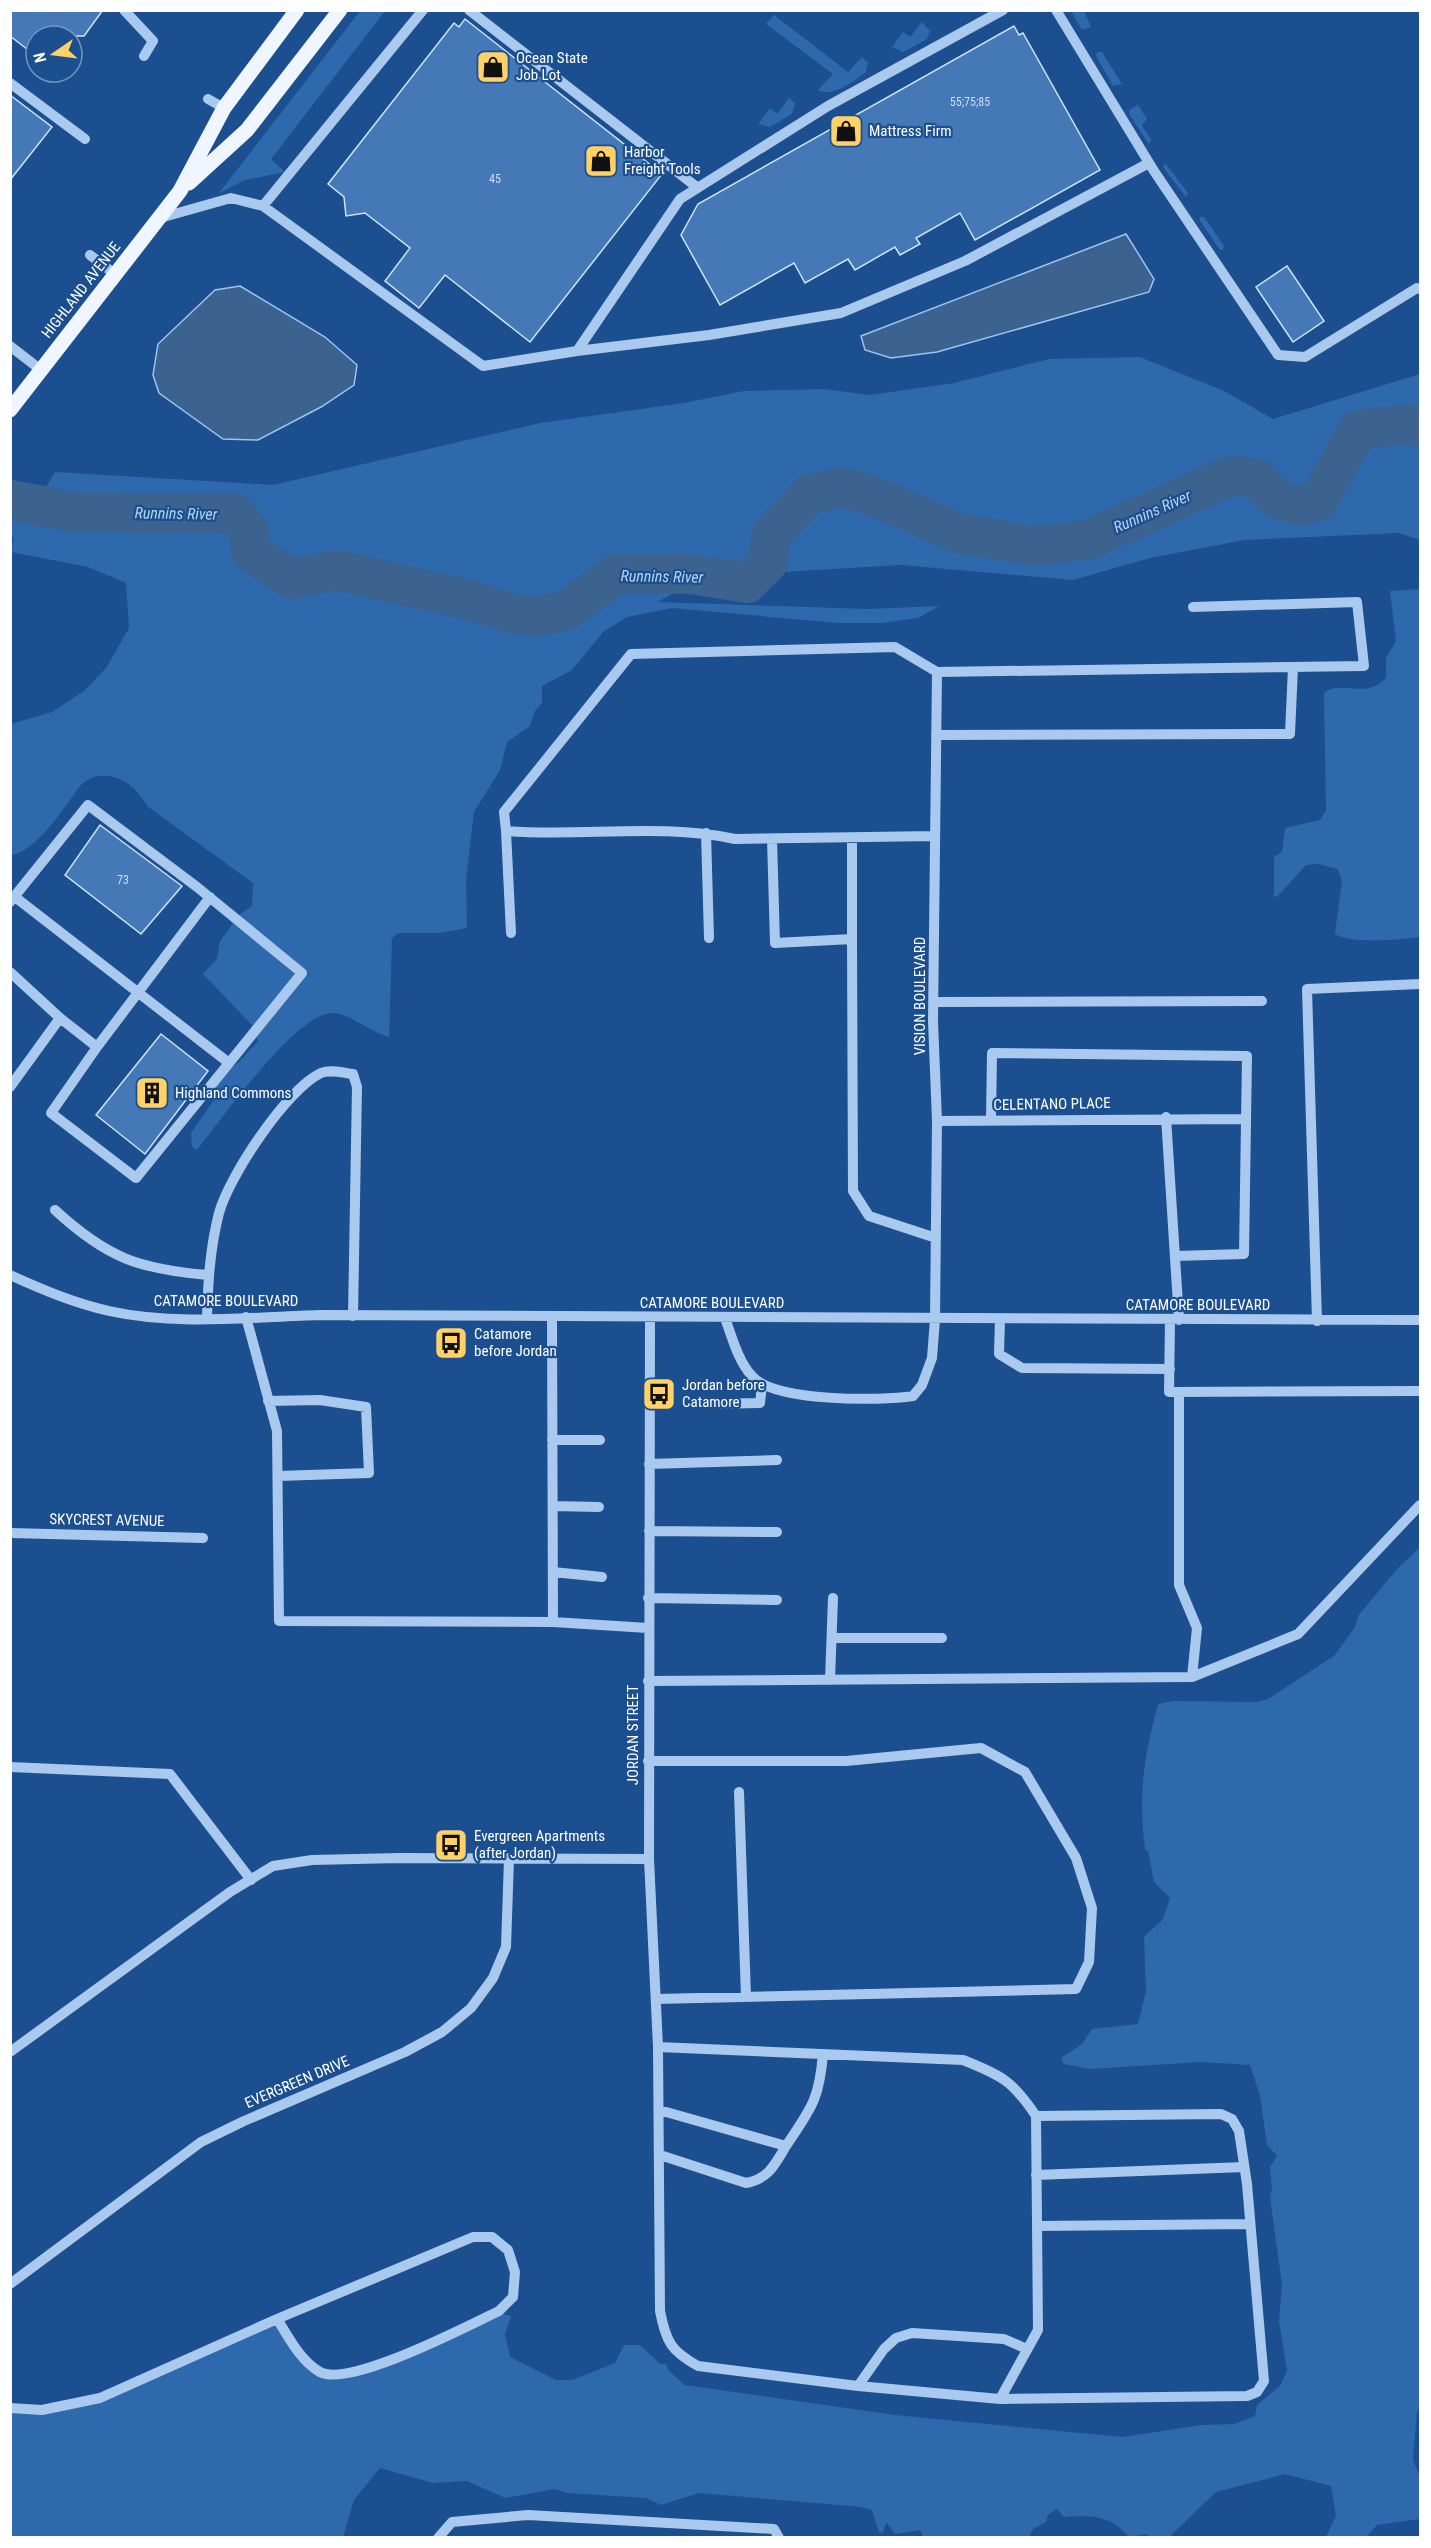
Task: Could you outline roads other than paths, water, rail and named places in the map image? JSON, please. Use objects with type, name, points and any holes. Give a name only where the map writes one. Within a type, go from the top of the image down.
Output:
[{"type":"main road","name":"HIGHLAND AVENUE","points":[[10,410],[180,191],[224,108],[297,10]]},
{"type":"main road","name":"HIGHLAND AVENUE","points":[[180,191],[247,130],[340,10]]},
{"type":"street","points":[[124,10],[153,41],[144,56]]},
{"type":"street","points":[[263,206],[423,10]]},
{"type":"street","points":[[469,10],[698,188]]},
{"type":"street","points":[[577,351],[680,199],[828,106],[1003,10]]},
{"type":"street","points":[[1056,10],[1149,163],[1278,355],[1305,357],[1417,288],[1420,289]]},
{"type":"street","points":[[10,83],[85,139]]},
{"type":"street","points":[[208,99],[224,108]]},
{"type":"street","points":[[160,218],[231,198],[263,206],[483,366],[577,351],[710,335],[841,313],[965,261],[1149,163]]},
{"type":"street","points":[[90,255],[116,275]]},
{"type":"street","points":[[10,346],[41,370]]},
{"type":"street","points":[[511,933],[504,812],[630,654],[894,647],[937,672],[1364,666],[1357,602],[1193,607]]},
{"type":"street","points":[[936,735],[1290,734],[1293,668]]},
{"type":"street","name":"VISION BOULEVARD","points":[[762,1384],[823,1398],[870,1400],[914,1396],[922,1385],[932,1358],[935,1319],[937,1121],[934,1002],[937,672]]},
{"type":"street","points":[[210,897],[138,992],[97,1047],[51,1113],[136,1178],[302,974],[210,897],[87,805],[13,900],[138,992],[229,1063]]},
{"type":"street","points":[[506,831],[550,834],[706,833],[735,839],[935,836]]},
{"type":"street","points":[[706,833],[710,938]]},
{"type":"street","points":[[852,838],[853,1191],[869,1216],[936,1238]]},
{"type":"street","points":[[772,839],[775,942],[852,939]]},
{"type":"street","points":[[10,972],[60,1018],[97,1047]]},
{"type":"street","points":[[1317,1321],[1307,989],[1420,984]]},
{"type":"street","points":[[934,1002],[1262,1001]]},
{"type":"street","points":[[10,1087],[60,1018]]},
{"type":"street","points":[[991,1120],[992,1053],[1247,1056],[1244,1254],[1175,1256]]},
{"type":"street","points":[[207,1318],[208,1275],[220,1210],[236,1176],[293,1092],[323,1072],[353,1074],[357,1087],[353,1316]]},
{"type":"street","points":[[1166,1118],[1175,1256],[1175,1320],[1169,1392],[1420,1391]]},
{"type":"street","name":"CELENTANO PLACE","points":[[937,1121],[1246,1119]]},
{"type":"street","points":[[55,1210],[73,1227],[121,1258],[152,1269],[208,1275]]},
{"type":"street","name":"CATAMORE BOULEVARD","points":[[10,1275],[57,1296],[110,1311],[167,1319],[353,1316],[1420,1320]]},
{"type":"street","points":[[246,1317],[277,1431],[279,1620],[553,1622],[648,1628]]},
{"type":"street","points":[[552,1317],[553,1622]]},
{"type":"street","name":"JORDAN STREET","points":[[650,1318],[649,1859],[658,2047],[660,2311],[664,2335],[677,2354],[698,2366],[858,2386],[1000,2399],[1247,2396],[1257,2392],[1264,2381],[1250,2224]]},
{"type":"street","points":[[708,1404],[760,1403],[762,1384],[752,1377],[735,1347],[725,1318]]},
{"type":"street","points":[[1000,1319],[999,1354],[1022,1368],[1170,1369]]},
{"type":"street","points":[[1179,1392],[1179,1585],[1197,1628],[1192,1677]]},
{"type":"street","points":[[268,1401],[320,1400],[366,1407],[369,1473],[278,1476]]},
{"type":"street","points":[[552,1440],[600,1440]]},
{"type":"street","points":[[649,1464],[777,1460]]},
{"type":"street","points":[[648,1681],[1192,1677],[1298,1634],[1420,1505]]},
{"type":"street","points":[[553,1506],[598,1507]]},
{"type":"street","points":[[649,1531],[777,1532]]},
{"type":"street","name":"SKYCREST AVENUE","points":[[10,1533],[203,1538]]},
{"type":"street","points":[[553,1572],[602,1577]]},
{"type":"street","points":[[648,1598],[777,1600]]},
{"type":"street","points":[[830,1680],[833,1598]]},
{"type":"street","points":[[832,1638],[942,1638]]},
{"type":"street","points":[[648,1761],[846,1761],[981,1748],[1025,1772],[1076,1858],[1092,1908],[1089,1962],[1076,1989],[656,1999]]},
{"type":"street","points":[[10,1767],[170,1774],[250,1880]]},
{"type":"street","points":[[739,1792],[746,1997]]},
{"type":"street","name":"EVERGREEN DRIVE","points":[[10,2284],[201,2142],[244,2121],[405,2052],[442,2032],[471,2008],[493,1978],[506,1947],[509,1859]]},
{"type":"street","points":[[10,2052],[230,1892],[273,1866],[312,1860],[649,1859]]},
{"type":"street","points":[[658,2047],[963,2060],[1002,2075],[1024,2098],[1036,2116],[1038,2330],[1000,2399]]},
{"type":"street","points":[[660,2153],[747,2183],[760,2180],[768,2175],[816,2102],[821,2085],[823,2054]]},
{"type":"street","points":[[659,2110],[786,2146]]},
{"type":"street","points":[[1036,2116],[1221,2114],[1232,2119],[1239,2131],[1250,2224],[1037,2226]]},
{"type":"street","points":[[1036,2175],[1244,2168]]},
{"type":"street","points":[[10,2408],[42,2410],[100,2398],[277,2319],[473,2237],[492,2237],[508,2250],[515,2272],[513,2297],[499,2311],[353,2373],[336,2376],[321,2373],[305,2360],[277,2319]]},
{"type":"street","points":[[858,2386],[884,2349],[896,2338],[912,2333],[1004,2339],[1027,2349]]},
{"type":"street","points":[[438,2538],[452,2522],[528,2515],[774,2529],[779,2538]]},
{"type":"waterway","name":"Runnins River","points":[[10,500],[73,512],[236,514],[248,531],[252,553],[292,579],[336,570],[474,601],[519,615],[546,615],[567,610],[616,574],[691,574],[747,583],[768,562],[772,534],[809,494],[846,487],[885,501],[960,534],[1038,546],[1090,539],[1232,475],[1258,479],[1275,498],[1301,506],[1318,501],[1358,430],[1410,424],[1420,428]]},
{"type":"place","name":"Ocean State Job Lot","points":[[493,67]]},
{"type":"place","name":"Mattress Firm","points":[[846,131]]},
{"type":"place","name":"Harbor Freight Tools","points":[[601,161]]},
{"type":"place","name":"Highland Commons","points":[[152,1093]]},
{"type":"place","name":"Catamore before Jordan","points":[[451,1343]]},
{"type":"place","name":"Jordan before Catamore","points":[[659,1394]]},
{"type":"place","name":"Evergreen Apartments (after Jordan)","points":[[451,1845]]}]
